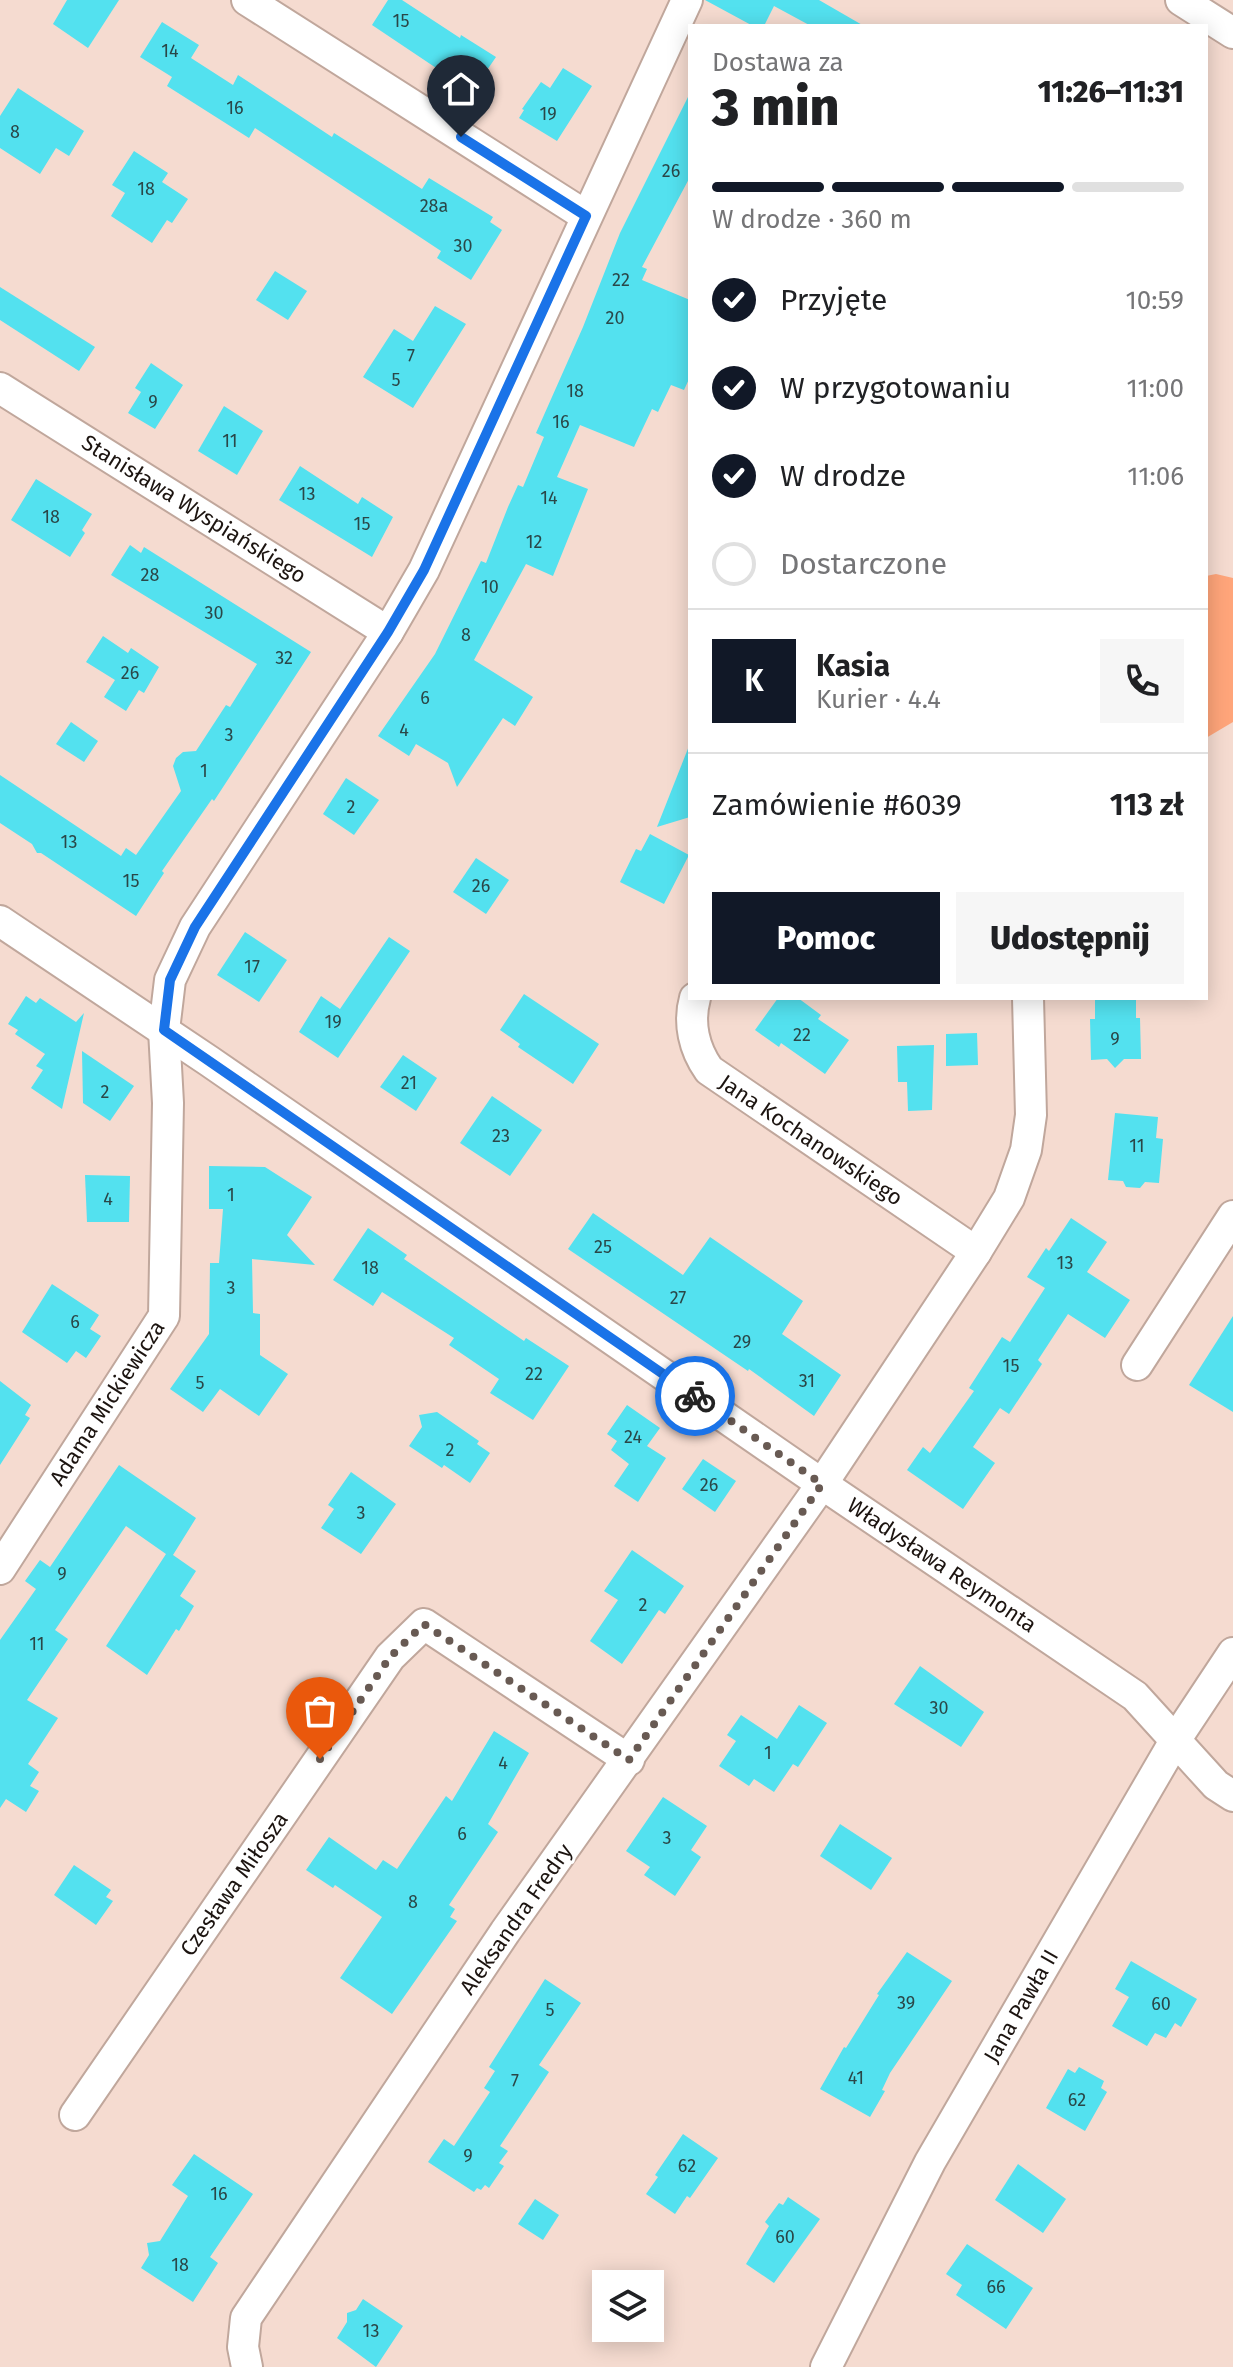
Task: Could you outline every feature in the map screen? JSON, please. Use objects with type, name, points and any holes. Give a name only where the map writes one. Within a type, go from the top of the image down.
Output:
[{"type":"street","points":[[247,0],[586,216]]},
{"type":"street","name":"Adama Mickiewicza","points":[[0,1569],[164,1316],[168,1103],[164,1030],[170,980],[195,927],[388,632],[424,570],[687,0]]},
{"type":"street","points":[[1191,13],[1233,33]]},
{"type":"street","name":"Stanisława Wyspiańskiego","points":[[0,388],[388,632]]},
{"type":"street","name":"Władysława Reymonta","points":[[0,921],[164,1030],[1135,1696],[1216,1785],[1233,1796]]},
{"type":"street","name":"Jana Kochanowskiego","points":[[694,1000],[691,1014],[693,1031],[701,1059],[709,1070],[976,1252]]},
{"type":"street","points":[[822,1484],[1009,1198],[1026,1150],[1031,1115],[1028,1000]]},
{"type":"street","points":[[1137,1365],[1233,1216]]},
{"type":"street","name":"Aleksandra Fredry","points":[[247,2367],[243,2347],[246,2318],[505,1932],[822,1484]]},
{"type":"street","name":"Czesława Miłosza","points":[[75,2115],[390,1657],[424,1624],[629,1760]]},
{"type":"street","name":"Jana Pawła II","points":[[826,2367],[930,2162],[1176,1739],[1233,1653]]},
{"type":"shaded area","points":[[1208,576],[1233,578],[1233,722],[1208,737]]},
{"type":"building","points":[[67,0],[119,0],[88,48],[53,24]]},
{"type":"building","points":[[388,0],[402,0],[460,38],[461,35],[496,57],[472,92],[372,25]]},
{"type":"building","points":[[705,0],[819,0],[861,24],[807,24],[774,6],[765,24],[749,24]]},
{"type":"building","points":[[162,22],[199,45],[191,58],[233,85],[238,75],[332,137],[334,133],[422,189],[429,178],[493,217],[490,222],[502,230],[471,280],[437,258],[441,251],[255,128],[249,138],[167,86],[172,77],[140,57]]},
{"type":"building","points":[[563,68],[592,86],[557,141],[519,118],[541,82],[550,88]]},
{"type":"building","points":[[18,88],[84,131],[69,156],[56,148],[40,174],[0,148],[0,116]]},
{"type":"building","points":[[688,97],[688,181],[642,267],[647,269],[642,280],[688,299],[688,381],[684,390],[671,385],[658,412],[652,409],[634,447],[580,425],[557,477],[588,489],[553,576],[526,564],[474,660],[533,697],[515,726],[503,718],[457,787],[448,763],[416,744],[409,756],[378,736],[435,654],[481,561],[486,563],[518,485],[523,487],[544,437],[536,433],[620,233]]},
{"type":"building","points":[[134,151],[168,173],[162,182],[188,199],[172,223],[167,220],[152,243],[111,216],[125,193],[112,185]]},
{"type":"building","points":[[275,271],[307,291],[288,320],[256,300]]},
{"type":"building","points":[[0,287],[95,347],[79,371],[0,320]]},
{"type":"building","points":[[435,306],[466,324],[413,408],[363,377],[394,329],[413,341]]},
{"type":"building","points":[[151,363],[183,385],[155,429],[128,413],[141,392],[135,388]]},
{"type":"building","points":[[224,406],[263,431],[237,475],[198,451]]},
{"type":"building","points":[[300,466],[358,504],[362,497],[393,517],[372,557],[279,500]]},
{"type":"building","points":[[36,479],[92,514],[82,530],[85,533],[70,557],[11,520]]},
{"type":"building","points":[[130,545],[141,553],[144,547],[311,652],[214,801],[212,799],[162,871],[164,873],[136,916],[37,853],[32,844],[0,823],[0,775],[121,856],[126,848],[136,855],[181,791],[173,766],[176,758],[183,752],[196,751],[226,705],[230,707],[257,664],[111,575]]},
{"type":"building","points":[[103,636],[128,653],[131,648],[159,667],[144,693],[139,690],[126,711],[104,697],[115,680],[86,662]]},
{"type":"building","points":[[71,722],[98,741],[84,762],[56,744]]},
{"type":"building","points":[[688,749],[688,818],[657,827]]},
{"type":"building","points":[[346,778],[379,800],[354,835],[323,814]]},
{"type":"building","points":[[650,834],[688,854],[664,904],[620,882],[636,849],[641,851]]},
{"type":"building","points":[[476,858],[509,880],[486,914],[453,892]]},
{"type":"building","points":[[245,932],[287,960],[259,1002],[217,975]]},
{"type":"building","points":[[389,937],[410,951],[338,1058],[299,1032],[321,996],[340,1009]]},
{"type":"building","points":[[524,994],[599,1044],[573,1084],[518,1047],[520,1044],[500,1030]]},
{"type":"building","points":[[26,996],[36,1003],[40,998],[76,1022],[84,1013],[62,1109],[31,1088],[43,1070],[36,1066],[45,1054],[15,1034],[18,1030],[8,1024]]},
{"type":"building","points":[[777,1000],[801,1000],[821,1015],[818,1019],[849,1040],[825,1074],[781,1043],[779,1047],[755,1030]]},
{"type":"building","points":[[1095,1000],[1136,1000],[1136,1018],[1140,1018],[1141,1059],[1124,1059],[1115,1068],[1107,1059],[1091,1060],[1090,1019],[1095,1019]]},
{"type":"building","points":[[977,1033],[978,1065],[946,1066],[946,1034]]},
{"type":"building","points":[[934,1045],[932,1110],[908,1111],[907,1082],[898,1082],[897,1046]]},
{"type":"building","points":[[82,1051],[134,1086],[110,1121],[83,1103]]},
{"type":"building","points":[[403,1055],[437,1078],[416,1111],[380,1087]]},
{"type":"building","points":[[492,1096],[542,1130],[510,1176],[460,1143]]},
{"type":"building","points":[[1115,1113],[1158,1117],[1156,1138],[1163,1139],[1159,1183],[1145,1182],[1140,1188],[1126,1187],[1123,1181],[1108,1180]]},
{"type":"building","points":[[209,1166],[265,1167],[312,1197],[287,1235],[315,1265],[252,1259],[253,1313],[260,1314],[260,1355],[288,1374],[259,1416],[220,1389],[203,1412],[170,1389],[209,1334],[210,1263],[219,1263],[223,1209],[209,1209]]},
{"type":"building","points":[[85,1175],[130,1176],[129,1222],[87,1222]]},
{"type":"building","points":[[593,1213],[683,1275],[710,1237],[803,1301],[782,1334],[841,1375],[814,1416],[568,1249]]},
{"type":"building","points":[[1071,1218],[1107,1242],[1087,1272],[1130,1300],[1105,1338],[1068,1314],[1038,1360],[1042,1364],[1009,1414],[1000,1408],[973,1447],[995,1463],[963,1509],[907,1470],[923,1447],[930,1453],[974,1391],[969,1388],[1002,1337],[1010,1342],[1045,1288],[1027,1277]]},
{"type":"building","points":[[368,1228],[407,1255],[404,1259],[524,1341],[526,1338],[569,1366],[533,1420],[490,1393],[499,1379],[449,1345],[454,1338],[382,1292],[373,1306],[333,1280]]},
{"type":"building","points":[[52,1284],[99,1315],[90,1329],[101,1336],[86,1358],[76,1351],[67,1363],[22,1332]]},
{"type":"building","points":[[1233,1316],[1233,1412],[1189,1385]]},
{"type":"building","points":[[0,1381],[31,1405],[25,1415],[30,1418],[0,1465]]},
{"type":"building","points":[[627,1405],[660,1428],[647,1446],[666,1458],[638,1502],[614,1486],[629,1464],[611,1450],[617,1441],[607,1434]]},
{"type":"building","points":[[437,1412],[479,1441],[477,1444],[490,1453],[470,1483],[409,1446],[422,1427],[419,1415]]},
{"type":"building","points":[[703,1459],[736,1481],[715,1512],[682,1489]]},
{"type":"building","points":[[119,1465],[196,1518],[173,1555],[196,1571],[180,1596],[194,1606],[147,1675],[106,1646],[166,1554],[126,1526],[55,1630],[68,1639],[27,1700],[58,1718],[28,1764],[39,1772],[30,1786],[39,1791],[26,1812],[6,1799],[0,1808],[0,1640],[36,1589],[25,1581],[40,1560],[50,1567]]},
{"type":"building","points":[[351,1472],[396,1504],[361,1554],[321,1528],[334,1509],[328,1505]]},
{"type":"building","points":[[632,1550],[684,1586],[665,1614],[659,1610],[622,1664],[590,1641],[618,1600],[604,1591]]},
{"type":"building","points":[[920,1666],[984,1712],[961,1747],[894,1704]]},
{"type":"building","points":[[799,1705],[827,1723],[798,1767],[793,1764],[774,1792],[754,1779],[749,1786],[719,1766],[736,1741],[727,1735],[741,1715],[777,1739]]},
{"type":"building","points":[[494,1731],[529,1753],[488,1824],[498,1832],[449,1905],[455,1909],[450,1917],[457,1921],[392,2014],[340,1978],[382,1917],[335,1885],[333,1888],[306,1870],[329,1837],[376,1870],[383,1860],[397,1869],[446,1796],[452,1801]]},
{"type":"building","points":[[663,1797],[707,1826],[691,1850],[701,1857],[675,1896],[644,1875],[650,1867],[626,1851]]},
{"type":"building","points":[[840,1824],[892,1858],[871,1890],[820,1856]]},
{"type":"building","points":[[74,1865],[111,1890],[106,1897],[113,1901],[96,1925],[54,1895]]},
{"type":"building","points":[[907,1952],[952,1981],[890,2073],[882,2090],[885,2091],[870,2117],[820,2089],[877,1994]]},
{"type":"building","points":[[1131,1961],[1197,1999],[1181,2027],[1175,2023],[1166,2038],[1155,2033],[1147,2046],[1112,2026],[1129,1997],[1115,1989]]},
{"type":"building","points":[[545,1979],[581,2003],[539,2065],[549,2072],[500,2146],[508,2151],[499,2163],[504,2166],[489,2188],[485,2185],[474,2192],[428,2162],[444,2139],[454,2146],[490,2092],[484,2088],[495,2071],[489,2067]]},
{"type":"building","points":[[1079,2067],[1104,2081],[1101,2088],[1107,2092],[1085,2131],[1046,2108],[1068,2069],[1075,2073]]},
{"type":"building","points":[[683,2134],[718,2158],[675,2214],[646,2194]]},
{"type":"building","points":[[194,2154],[253,2194],[210,2257],[218,2263],[193,2302],[141,2268],[149,2255],[147,2243],[160,2241],[188,2196],[172,2185]]},
{"type":"building","points":[[1018,2164],[1066,2199],[1043,2233],[995,2200]]},
{"type":"building","points":[[788,2197],[820,2219],[774,2283],[746,2264],[769,2226],[765,2222],[779,2203],[783,2205]]},
{"type":"building","points":[[535,2199],[559,2215],[543,2240],[518,2224]]},
{"type":"building","points":[[967,2244],[1033,2288],[1006,2329],[956,2295],[962,2285],[946,2274]]},
{"type":"building","points":[[363,2299],[403,2326],[376,2367],[337,2338],[347,2322],[347,2313],[356,2310]]},
{"type":"way so far","points":[[320,1759],[390,1657],[424,1624],[629,1760],[822,1484],[695,1396]]},
{"type":"route","points":[[461,137],[586,216],[424,570],[388,632],[195,927],[170,980],[164,1030],[695,1396]]}]
